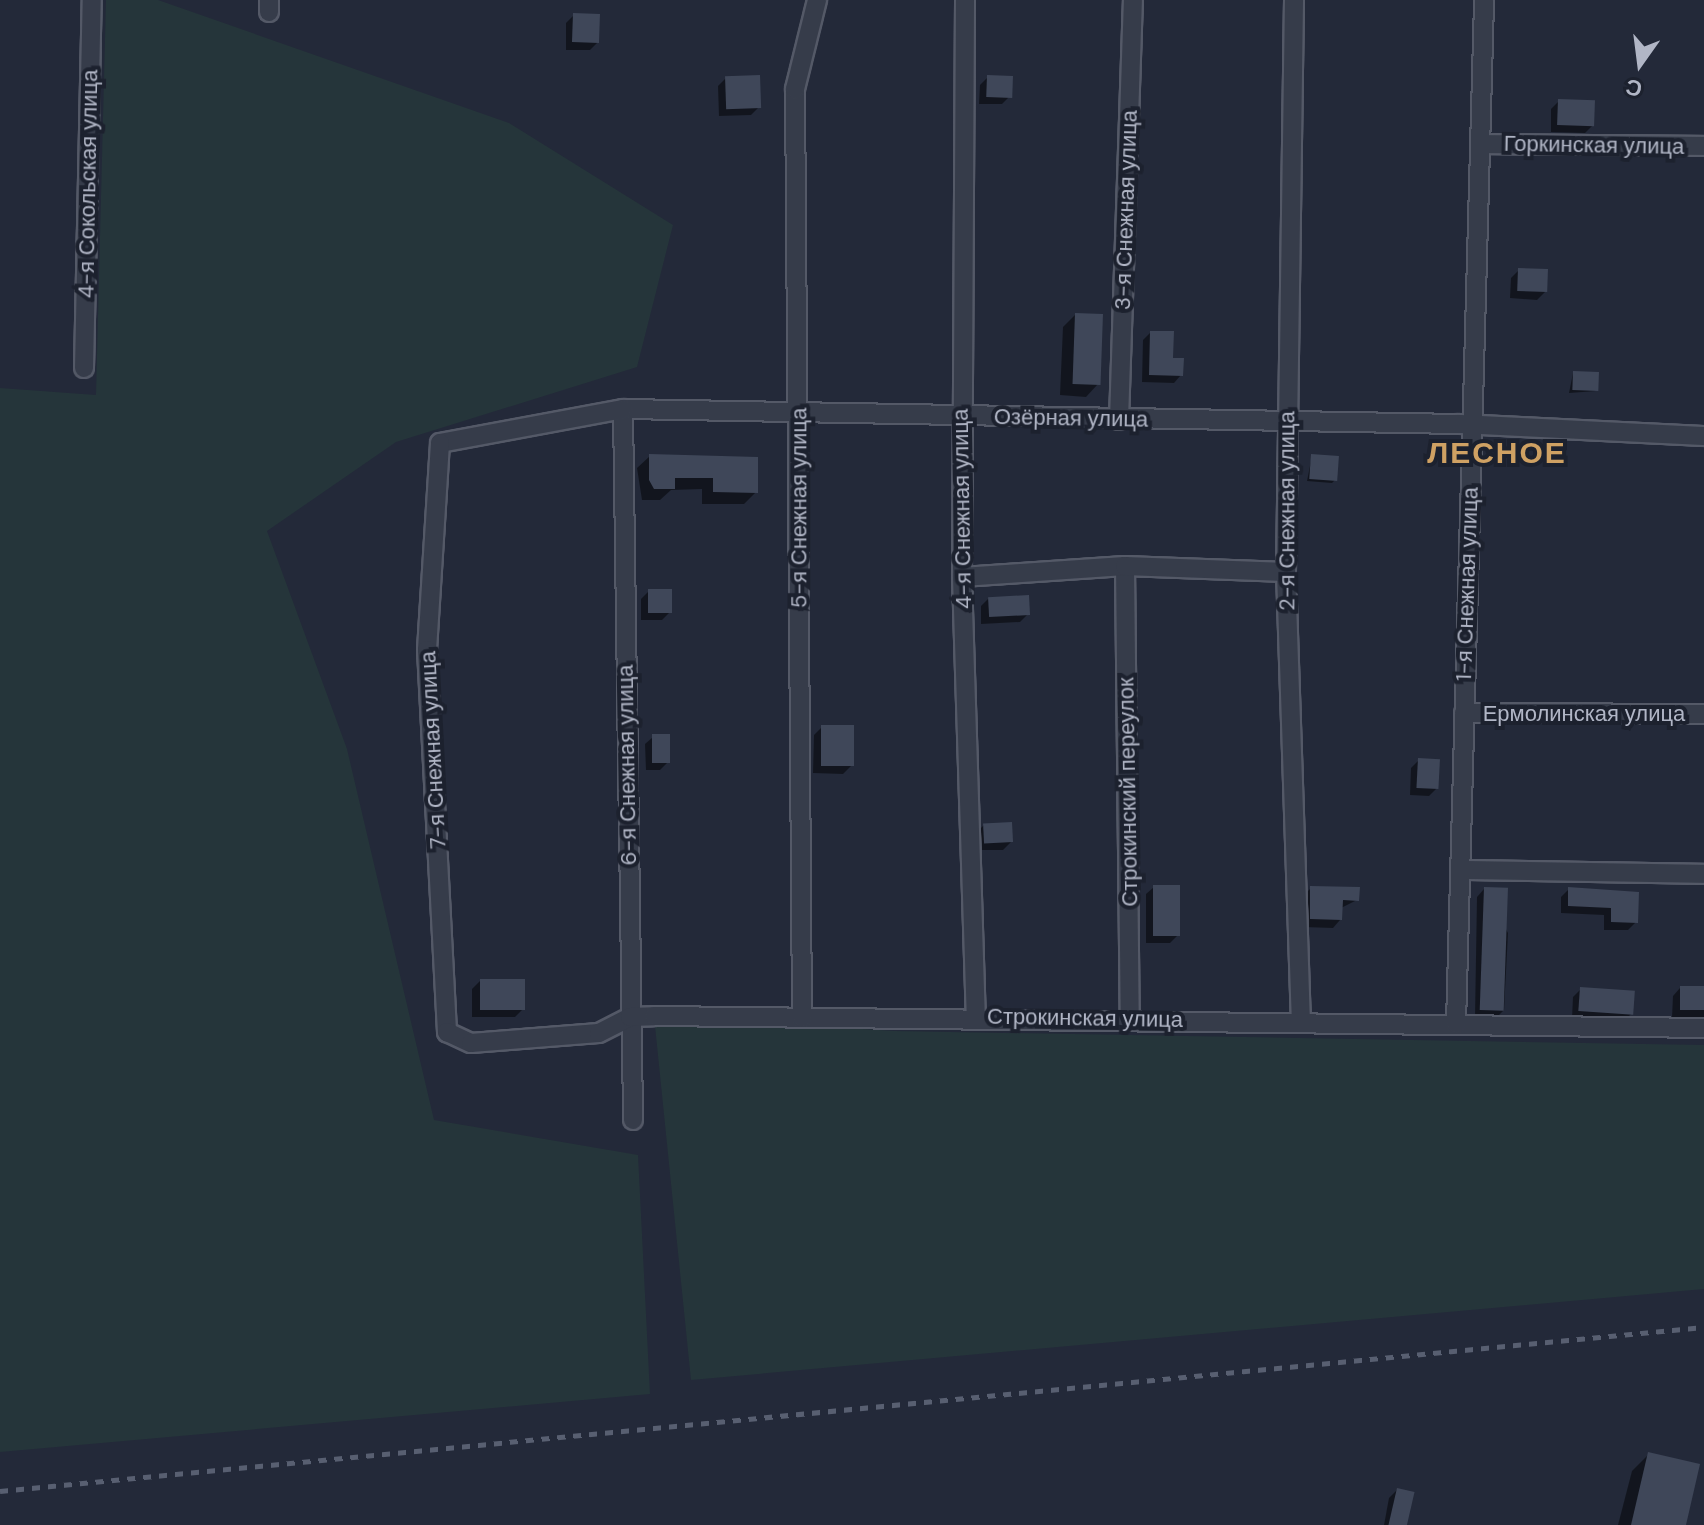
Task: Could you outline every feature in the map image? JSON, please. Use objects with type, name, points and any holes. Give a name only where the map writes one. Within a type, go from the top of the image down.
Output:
[{"type":"street","name":"4-я Сокольская улица","points":[[84,368],[92,0]]},
{"type":"street","name":"5-я Снежная улица","points":[[802,1018],[795,89],[817,0]]},
{"type":"street","name":"4-я Снежная улица","points":[[965,0],[962,577],[976,1017]]},
{"type":"street","name":"3-я Снежная улица","points":[[1119,420],[1133,0]]},
{"type":"street","name":"2-я Снежная улица","points":[[1294,0],[1286,572],[1301,1022]]},
{"type":"street","name":"1-я Снежная улица","points":[[1456,1024],[1483,144],[1484,0]]},
{"type":"street","name":"Горкинская улица","points":[[1483,144],[1704,146]]},
{"type":"street","name":"Озёрная улица","points":[[440,443],[623,409],[1472,425],[1704,436]]},
{"type":"street","name":"6-я Снежная улица","points":[[623,409],[633,1120]]},
{"type":"street","name":"7-я Снежная улица","points":[[440,443],[427,650],[441,944],[447,1032],[471,1043]]},
{"type":"street","points":[[962,577],[1125,566],[1286,572]]},
{"type":"street","name":"Строкинский переулок","points":[[1125,566],[1130,1017]]},
{"type":"street","name":"Ермолинская улица","points":[[1464,713],[1704,714]]},
{"type":"street","points":[[1461,870],[1704,874]]},
{"type":"street","name":"Строкинская улица","points":[[471,1043],[599,1033],[630,1017],[1130,1017],[1704,1028]]},
{"type":"shaded area","points":[[106,0],[158,0],[509,123],[673,225],[637,367],[396,442],[267,531],[347,749],[434,1120],[638,1155],[650,1394],[0,1452],[0,388],[96,395]]},
{"type":"shaded area","points":[[654,1016],[895,1031],[1704,1045],[1704,1289],[691,1380]]},
{"type":"building","points":[[573,13],[600,14],[599,43],[572,42]]},
{"type":"building","points":[[760,75],[761,108],[726,109],[725,76]]},
{"type":"building","points":[[987,75],[1013,76],[1012,98],[986,97]]},
{"type":"building","points":[[1558,99],[1595,100],[1594,126],[1557,125]]},
{"type":"building","points":[[1518,268],[1548,269],[1547,292],[1517,291]]},
{"type":"building","points":[[1075,313],[1103,314],[1101,385],[1073,384]]},
{"type":"building","points":[[1150,331],[1174,331],[1173,358],[1184,358],[1183,376],[1149,375]]},
{"type":"building","points":[[1573,371],[1599,372],[1598,391],[1572,390]]},
{"type":"building","points":[[649,454],[758,457],[758,493],[713,492],[713,478],[675,478],[675,489],[654,489],[649,480]]},
{"type":"building","points":[[1311,454],[1339,456],[1337,481],[1309,479]]},
{"type":"building","points":[[648,589],[672,589],[672,613],[648,613]]},
{"type":"building","points":[[1029,595],[1030,615],[989,617],[988,597]]},
{"type":"building","points":[[821,725],[854,725],[854,766],[821,766]]},
{"type":"building","points":[[652,734],[670,734],[670,763],[652,763]]},
{"type":"building","points":[[1418,758],[1440,759],[1438,789],[1416,788]]},
{"type":"building","points":[[1012,822],[1013,842],[984,843],[983,824]]},
{"type":"building","points":[[1153,885],[1180,885],[1180,936],[1153,936]]},
{"type":"building","points":[[1310,886],[1360,887],[1359,901],[1343,900],[1342,920],[1310,919]]},
{"type":"building","points":[[1484,887],[1508,888],[1504,1011],[1480,1010]]},
{"type":"building","points":[[1568,887],[1639,892],[1638,923],[1611,922],[1611,908],[1568,906]]},
{"type":"building","points":[[480,979],[525,979],[525,1010],[480,1010]]},
{"type":"building","points":[[1680,986],[1704,986],[1704,1010],[1680,1010]]},
{"type":"building","points":[[1580,987],[1635,991],[1633,1015],[1578,1011]]},
{"type":"building","points":[[1648,1452],[1700,1464],[1686,1525],[1631,1525]]},
{"type":"building","points":[[1397,1488],[1415,1492],[1407,1525],[1388,1525]]},
{"type":"railway","points":[[0,1491],[1704,1327]]},
{"type":"district","name":"ЛЕСНОЕ","points":[[1497,453]]}]
